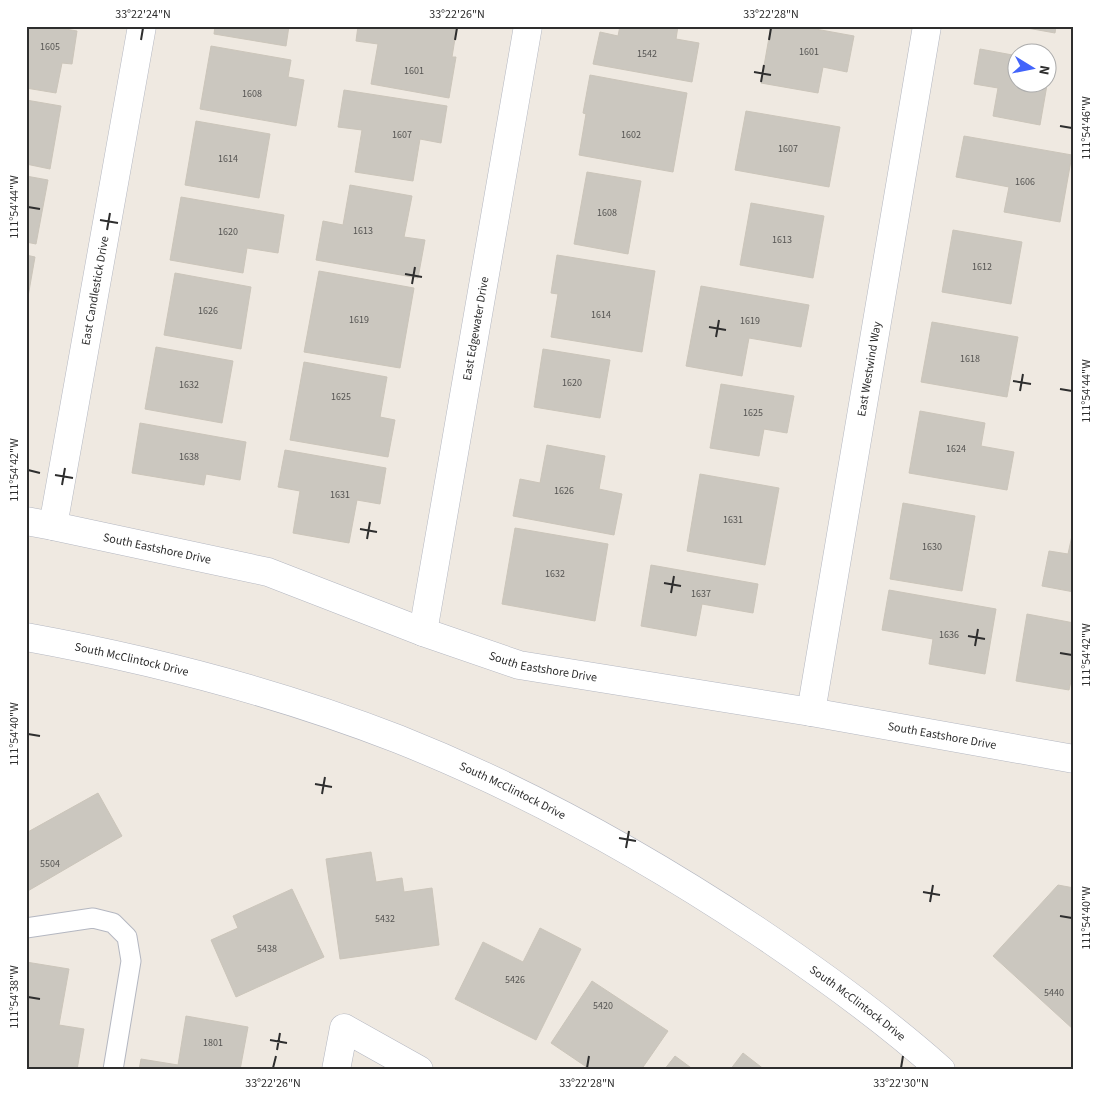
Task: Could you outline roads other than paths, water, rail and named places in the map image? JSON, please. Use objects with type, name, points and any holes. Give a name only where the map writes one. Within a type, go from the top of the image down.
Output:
[{"type":"street","name":"East Candlestick Drive","points":[[54,526],[142,26]]},
{"type":"street","name":"East Edgewater Drive","points":[[423,632],[528,26]]},
{"type":"street","name":"East Westwind Way","points":[[811,712],[927,26]]},
{"type":"street","name":"South Eastshore Drive","points":[[26,521],[268,572],[423,632],[519,665],[811,712],[1074,759]]},
{"type":"street","name":"South McClintock Drive","points":[[26,637],[130,657],[215,678],[338,717],[398,739],[463,767],[600,834],[667,872],[804,963],[874,1014],[940,1070]]},
{"type":"street","points":[[336,1070],[344,1028],[419,1070]]},
{"type":"lane","points":[[26,928],[93,918],[113,923],[127,937],[131,961],[113,1070]]}]
